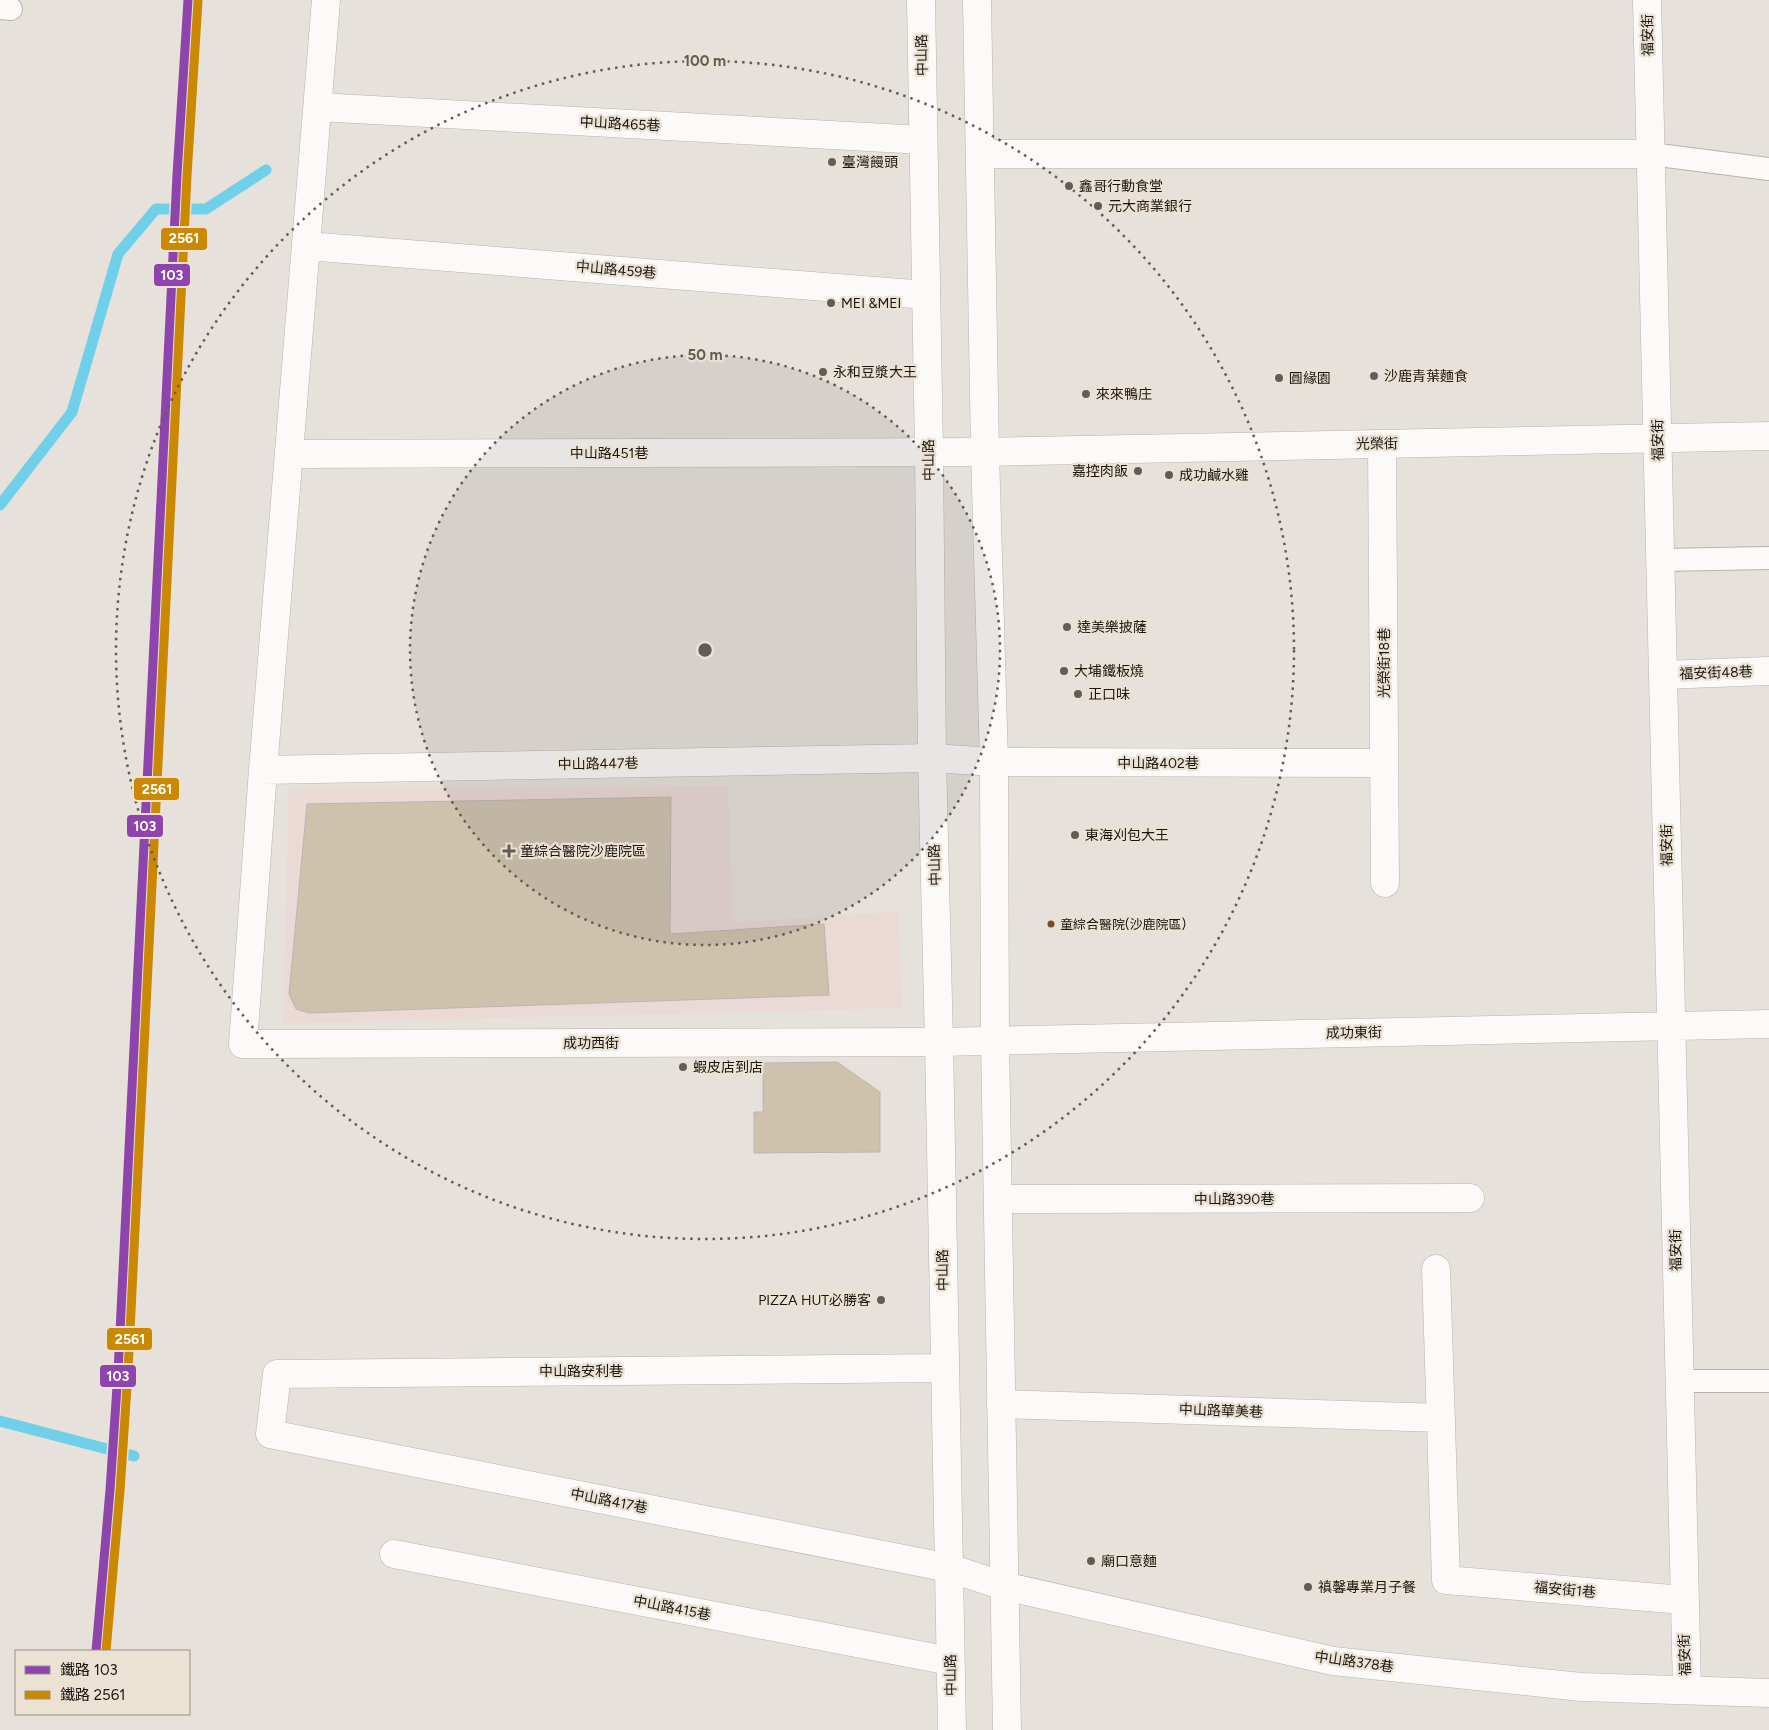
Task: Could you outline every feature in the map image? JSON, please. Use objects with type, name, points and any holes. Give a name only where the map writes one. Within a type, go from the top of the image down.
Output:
[{"type":"street","points":[[263,770],[326,0]]},
{"type":"street","name":"中山路","points":[[921,0],[932,758],[952,1730]]},
{"type":"street","points":[[978,0],[985,452],[994,762],[995,1042],[1007,1730]]},
{"type":"street","name":"福安街","points":[[1647,0],[1683,1600],[1687,1690]]},
{"type":"street","name":"中山路465巷","points":[[318,107],[923,140]]},
{"type":"street","points":[[980,154],[1651,154]]},
{"type":"street","name":"中山路459巷","points":[[307,246],[926,295]]},
{"type":"street","name":"光榮街","points":[[929,452],[1769,436]]},
{"type":"street","name":"光榮街18巷","points":[[1382,444],[1385,883]]},
{"type":"street","name":"中山路451巷","points":[[290,454],[929,452]]},
{"type":"street","name":"福安街48巷","points":[[1663,675],[1769,671]]},
{"type":"street","name":"中山路402巷","points":[[932,758],[994,762],[1384,763]]},
{"type":"street","name":"中山路447巷","points":[[263,770],[932,758]]},
{"type":"street","name":"成功西街","points":[[263,770],[243,1044],[939,1042]]},
{"type":"street","name":"成功東街","points":[[939,1042],[1769,1024]]},
{"type":"street","name":"中山路390巷","points":[[998,1199],[1470,1198]]},
{"type":"street","points":[[1436,1269],[1441,1418]]},
{"type":"street","name":"中山路安利巷","points":[[270,1434],[277,1374],[945,1368]]},
{"type":"street","name":"中山路華美巷","points":[[1002,1404],[1441,1418]]},
{"type":"street","name":"福安街1巷","points":[[1441,1418],[1446,1580],[1683,1600]]},
{"type":"street","name":"中山路417巷","points":[[270,1434],[949,1568]]},
{"type":"street","name":"中山路415巷","points":[[394,1554],[950,1661]]},
{"type":"street","name":"中山路378巷","points":[[949,1568],[1004,1586],[1332,1662],[1581,1687],[1769,1693]]},
{"type":"lane","points":[[1651,154],[1769,169]]},
{"type":"lane","points":[[1660,560],[1769,558]]},
{"type":"lane","points":[[1679,1382],[1769,1382]]},
{"type":"shaded area","name":"童綜合醫院沙鹿院區","points":[[728,786],[733,922],[898,912],[902,1008],[283,1023],[289,789]]},
{"type":"building","name":"童綜合醫院沙鹿院區","points":[[671,797],[670,934],[824,924],[829,995],[309,1013],[296,1009],[289,994],[307,804]]},
{"type":"building","points":[[837,1062],[880,1092],[880,1152],[754,1153],[754,1112],[763,1112],[763,1063]]},
{"type":"waterway","points":[[0,505],[72,412],[118,254],[156,209],[206,209],[266,170]]},
{"type":"waterway","points":[[0,1421],[134,1456]]},
{"type":"rail line","name":"103","points":[[96,1650],[118,1372],[177,175],[188,0]]},
{"type":"rail line","name":"2561","points":[[106,1650],[128,1372],[187,176],[198,1]]},
{"type":"place","name":"臺灣饅頭","points":[[832,162]]},
{"type":"place","name":"鑫哥行動食堂","points":[[1069,186]]},
{"type":"place","name":"元大商業銀行","points":[[1098,206]]},
{"type":"place","name":"MEI &MEI","points":[[831,303]]},
{"type":"place","name":"永和豆漿大王","points":[[823,372]]},
{"type":"place","name":"沙鹿青葉麵食","points":[[1374,376]]},
{"type":"place","name":"圓緣園","points":[[1279,378]]},
{"type":"place","name":"來來鴨庄","points":[[1086,394]]},
{"type":"place","name":"嘉控肉飯","points":[[1138,471]]},
{"type":"place","name":"成功鹹水雞","points":[[1169,475]]},
{"type":"place","name":"達美樂披薩","points":[[1067,627]]},
{"type":"place","name":"大埔鐵板燒","points":[[1064,671]]},
{"type":"place","name":"正口味","points":[[1078,694]]},
{"type":"place","name":"東海刈包大王","points":[[1075,835]]},
{"type":"place","name":"童綜合醫院沙鹿院區","points":[[509,851]]},
{"type":"place","name":"童綜合醫院(沙鹿院區)","points":[[1051,924]]},
{"type":"place","name":"蝦皮店到店","points":[[683,1067]]},
{"type":"place","name":"PIZZA HUT必勝客","points":[[881,1300]]},
{"type":"place","name":"廟口意麵","points":[[1091,1561]]},
{"type":"place","name":"禛馨專業月子餐","points":[[1308,1587]]}]
